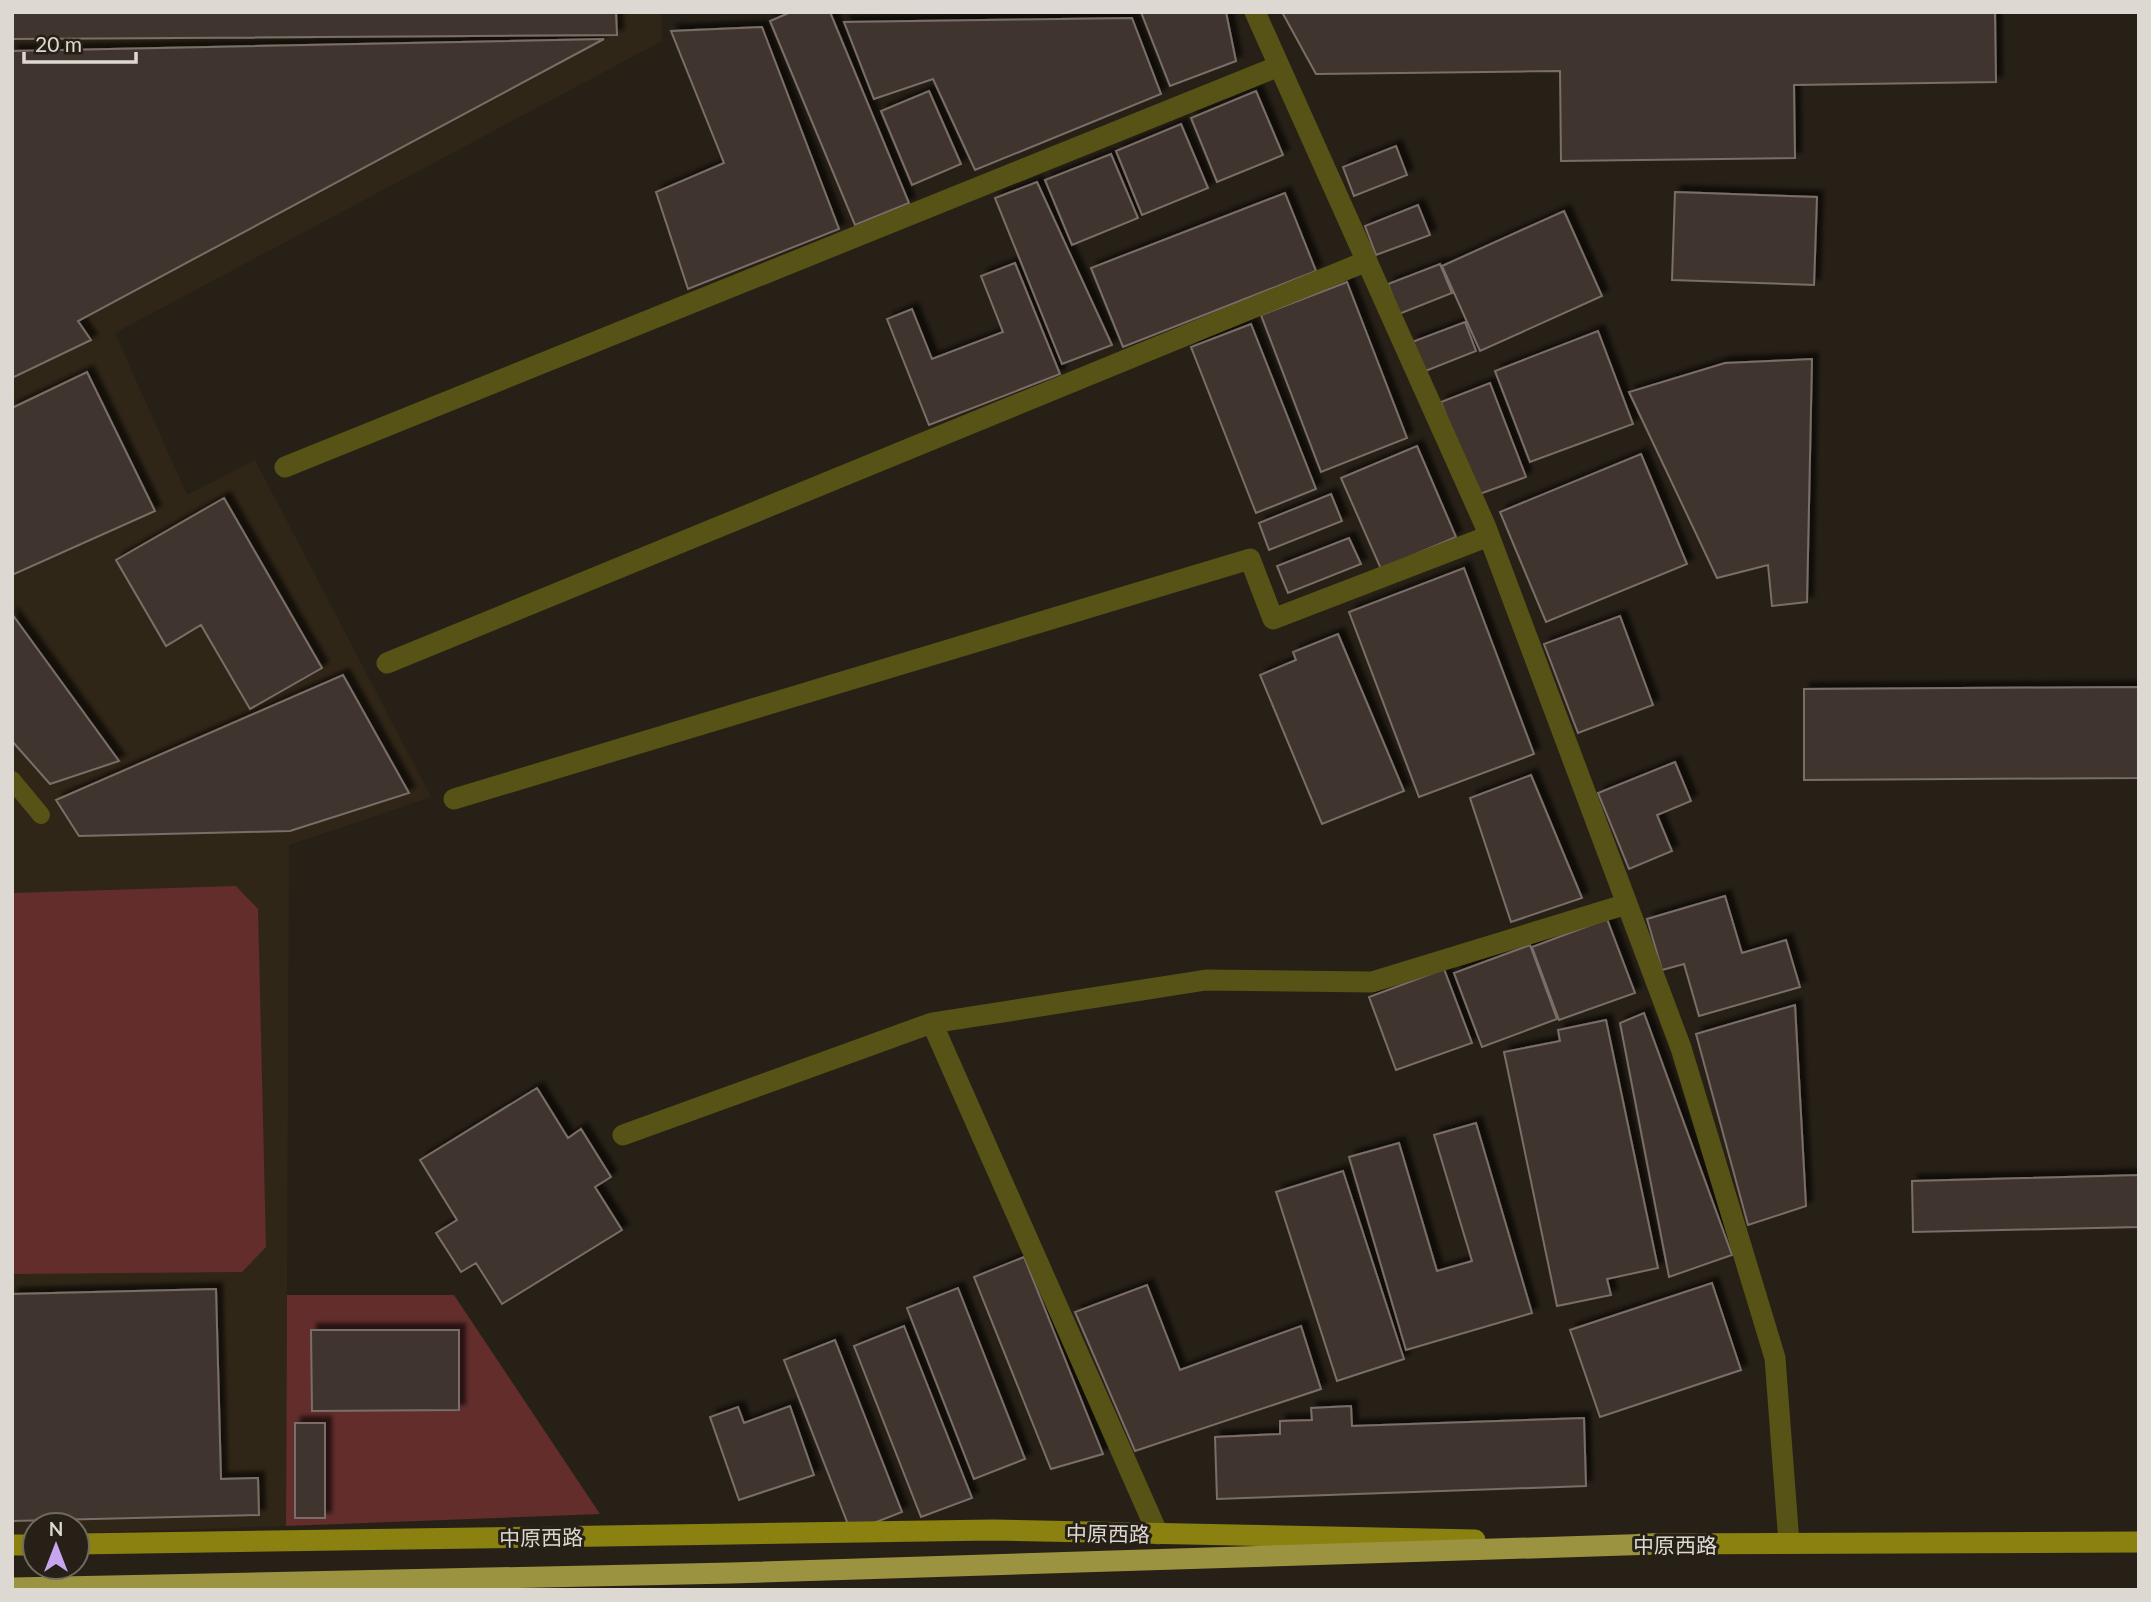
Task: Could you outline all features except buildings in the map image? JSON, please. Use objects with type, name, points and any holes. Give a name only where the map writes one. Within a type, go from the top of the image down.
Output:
[{"type":"highway","points":[[12,1588],[731,1573],[1656,1544]]},
{"type":"main road","name":"中原西路","points":[[91,1544],[993,1530],[1656,1544],[2139,1542]]},
{"type":"street","points":[[1255,12],[1489,536],[1681,1048],[1775,1358],[1788,1544]]},
{"type":"street","points":[[285,467],[1279,66]]},
{"type":"street","points":[[387,663],[1367,261]]},
{"type":"street","points":[[454,799],[1250,559],[1273,619],[1489,536]]},
{"type":"street","points":[[623,1135],[932,1023],[1206,980],[1372,982],[1627,904]]},
{"type":"street","points":[[932,1023],[1158,1534]]},
{"type":"lane","points":[[12,780],[41,814]]},
{"type":"shaded area","points":[[12,12],[661,12],[662,41],[115,333],[187,495],[255,460],[431,797],[289,845],[286,1526],[91,1533],[91,1511],[21,1511],[21,1535],[12,1535]]},
{"type":"shaded area","points":[[236,886],[258,909],[266,1247],[242,1272],[12,1274],[12,893]]},
{"type":"shaded area","points":[[287,1295],[454,1295],[600,1514],[286,1526]]}]
